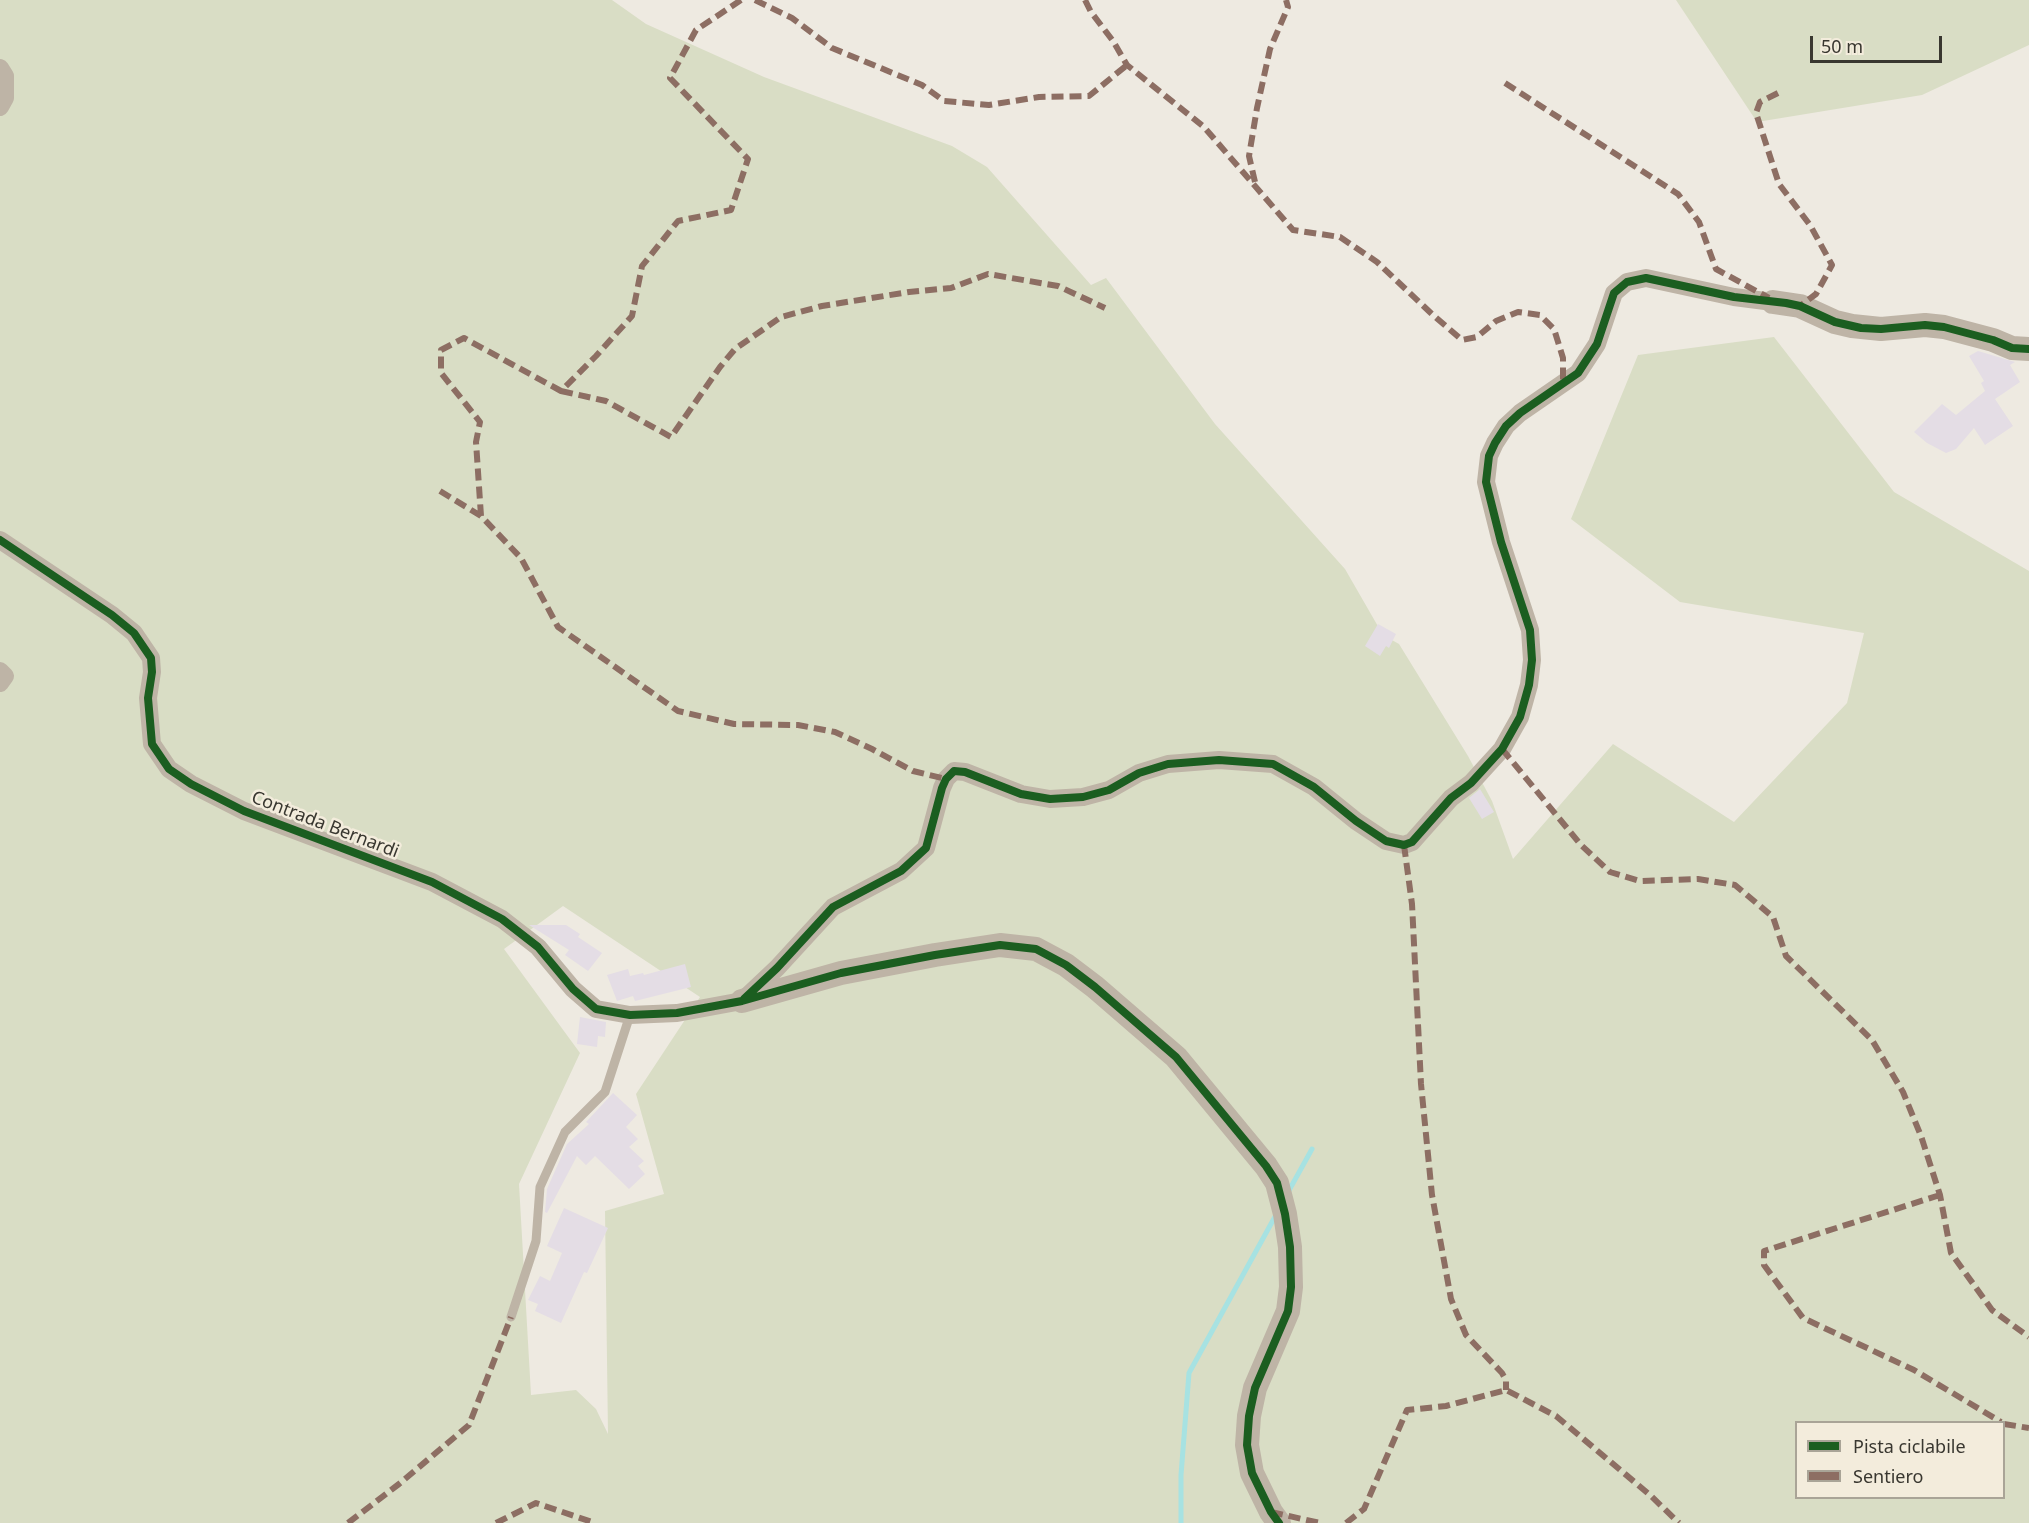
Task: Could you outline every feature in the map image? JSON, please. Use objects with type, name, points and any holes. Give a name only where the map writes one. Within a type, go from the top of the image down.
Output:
[{"type":"street","points":[[0,68],[5,76],[5,98],[0,107]]},
{"type":"street","points":[[742,1001],[777,968],[832,907],[901,871],[926,848],[942,788],[946,779],[954,771],[965,772],[1021,794],[1050,799],[1083,796],[1109,790],[1139,773],[1167,764],[1219,760],[1273,764],[1314,787],[1356,821],[1386,841],[1404,845],[1412,842],[1451,798],[1470,783],[1503,749],[1520,717],[1529,685],[1533,660],[1530,630],[1501,542],[1486,482],[1489,456],[1506,426],[1520,413],[1578,373],[1598,344],[1614,293],[1627,282],[1646,278],[1734,297],[1800,306],[1835,322],[1852,326],[1881,329],[1925,325],[1944,327],[1993,340],[2012,348],[2029,350]]},
{"type":"street","name":"Contrada Bernardi","points":[[0,540],[63,581],[134,633],[151,658],[152,672],[148,698],[152,744],[169,769],[191,784],[244,812],[432,882],[502,919],[538,947],[573,989],[596,1009],[630,1015],[677,1013],[742,1001]]},
{"type":"street","points":[[0,671],[4,676],[0,683]]},
{"type":"street","points":[[742,1001],[842,974],[935,955],[1000,945],[1036,949],[1066,965],[1095,987],[1176,1057],[1266,1166],[1277,1183],[1283,1207],[1290,1247],[1291,1287],[1288,1311],[1256,1388],[1249,1416],[1247,1445],[1252,1473],[1271,1512],[1279,1523]]},
{"type":"lane","points":[[511,1317],[536,1241],[540,1187],[565,1132],[605,1092],[630,1015]]},
{"type":"green space","points":[[0,0],[612,0],[646,24],[764,77],[952,146],[987,167],[1091,285],[1106,278],[1215,424],[1345,569],[1383,635],[1399,644],[1468,756],[1492,801],[1513,859],[1613,744],[1734,822],[1847,703],[1864,633],[1680,602],[1571,519],[1638,355],[1774,337],[1894,492],[2029,571],[2029,1523],[0,1523]],"holes":[[[563,906],[700,997],[636,1094],[664,1194],[605,1211],[608,1434],[596,1409],[576,1390],[531,1395],[519,1184],[580,1053],[504,949]]]},
{"type":"green space","points":[[1676,0],[2029,0],[2029,45],[1922,95],[1757,122]]},
{"type":"building","points":[[1978,351],[2015,362],[2010,365],[2020,382],[1995,399],[2013,426],[1985,445],[1974,428],[1956,449],[1946,453],[1927,443],[1914,432],[1942,404],[1956,415],[1985,391],[1981,383],[1984,381],[1969,356]]},
{"type":"building","points":[[1378,624],[1396,634],[1389,648],[1386,646],[1380,656],[1365,646]]},
{"type":"building","points":[[1480,789],[1494,812],[1482,819],[1469,798]]},
{"type":"building","points":[[529,925],[566,925],[580,934],[578,937],[602,953],[588,971],[565,955],[569,950]]},
{"type":"building","points":[[685,964],[691,987],[635,1001],[633,996],[617,1001],[607,975],[628,969],[630,976],[643,973],[644,975]]},
{"type":"building","points":[[580,1017],[606,1022],[605,1037],[598,1036],[597,1047],[577,1044]]},
{"type":"building","points":[[613,1093],[637,1115],[626,1127],[638,1139],[629,1147],[644,1161],[638,1166],[645,1174],[629,1189],[595,1156],[586,1165],[577,1156],[547,1213],[545,1212],[547,1189],[567,1144],[589,1124],[586,1122]]},
{"type":"building","points":[[564,1208],[608,1228],[587,1273],[584,1272],[561,1323],[535,1311],[538,1304],[528,1300],[540,1276],[550,1281],[562,1253],[547,1246]]},
{"type":"waterway","points":[[1287,1194],[1312,1149]]},
{"type":"waterway","points":[[1181,1523],[1181,1475],[1189,1373],[1277,1213]]},
{"type":"marked path","points":[[741,0],[696,30],[670,78],[748,159],[731,210],[678,221],[642,266],[632,316],[561,391],[464,338],[441,350],[441,373],[480,422],[476,442],[481,516],[521,558],[558,627],[678,711],[734,724],[798,725],[835,732],[913,771],[946,779]]},
{"type":"marked path","points":[[755,0],[792,18],[832,48],[922,85],[944,101],[989,105],[1039,97],[1089,96],[1127,65]]},
{"type":"marked path","points":[[1085,0],[1127,65],[1204,127],[1293,230],[1340,237],[1377,262],[1462,340],[1477,337],[1496,321],[1518,312],[1540,315],[1554,329],[1563,358],[1563,384]]},
{"type":"marked path","points":[[1255,182],[1249,156],[1257,108],[1270,49],[1288,7],[1286,0]]},
{"type":"marked path","points":[[1505,83],[1678,194],[1699,222],[1716,269],[1769,298]]},
{"type":"marked path","points":[[1778,93],[1760,102],[1756,113],[1779,184],[1810,225],[1832,265],[1816,294],[1800,306]]},
{"type":"marked path","points":[[561,391],[606,401],[671,437],[735,349],[781,317],[822,306],[909,292],[951,288],[988,274],[1058,286],[1105,308]]},
{"type":"marked path","points":[[440,491],[481,516]]},
{"type":"marked path","points":[[1502,749],[1581,845],[1610,872],[1640,881],[1698,879],[1735,885],[1773,917],[1786,956],[1872,1040],[1903,1092],[1921,1136],[1940,1195],[1951,1253],[1992,1310],[2029,1337]]},
{"type":"marked path","points":[[1404,845],[1412,904],[1421,1084],[1432,1195],[1451,1299],[1466,1335],[1502,1373],[1506,1380],[1506,1390]]},
{"type":"marked path","points":[[1940,1195],[1764,1251],[1764,1265],[1803,1318],[1914,1370],[1999,1421]]},
{"type":"marked path","points":[[348,1523],[469,1425],[511,1317]]},
{"type":"marked path","points":[[1346,1523],[1364,1509],[1407,1410],[1446,1406],[1506,1390],[1556,1416],[1650,1495],[1679,1523]]},
{"type":"marked path","points":[[2005,1424],[2029,1428]]},
{"type":"marked path","points":[[496,1523],[536,1503],[595,1523]]},
{"type":"marked path","points":[[1271,1512],[1320,1523]]},
{"type":"cycle path","points":[[744,999],[777,968],[833,907],[901,871],[926,848],[942,788],[946,779],[954,771],[965,772],[1021,794],[1050,799],[1083,797],[1109,790],[1139,773],[1168,764],[1219,760],[1273,764],[1314,787],[1356,821],[1386,841],[1404,845],[1412,842],[1451,798],[1471,783],[1502,749],[1520,717],[1529,685],[1532,660],[1530,630],[1501,542],[1486,482],[1489,456],[1506,426],[1520,413],[1578,373],[1597,344],[1614,293],[1627,282],[1646,278],[1734,297],[1786,303],[1800,306],[1835,322],[1861,328],[1881,329],[1925,325],[1944,327],[1993,340],[2012,348],[2029,349]]},
{"type":"cycle path","points":[[0,540],[112,615],[134,633],[151,658],[152,672],[148,698],[152,744],[169,769],[191,784],[244,811],[432,882],[502,919],[538,947],[573,989],[596,1009],[630,1015],[677,1013],[742,1001],[841,973],[1000,945],[1036,949],[1066,965],[1095,987],[1176,1057],[1266,1166],[1277,1183],[1290,1247],[1291,1287],[1288,1311],[1255,1388],[1249,1416],[1247,1445],[1252,1473],[1271,1512],[1279,1523]]}]
